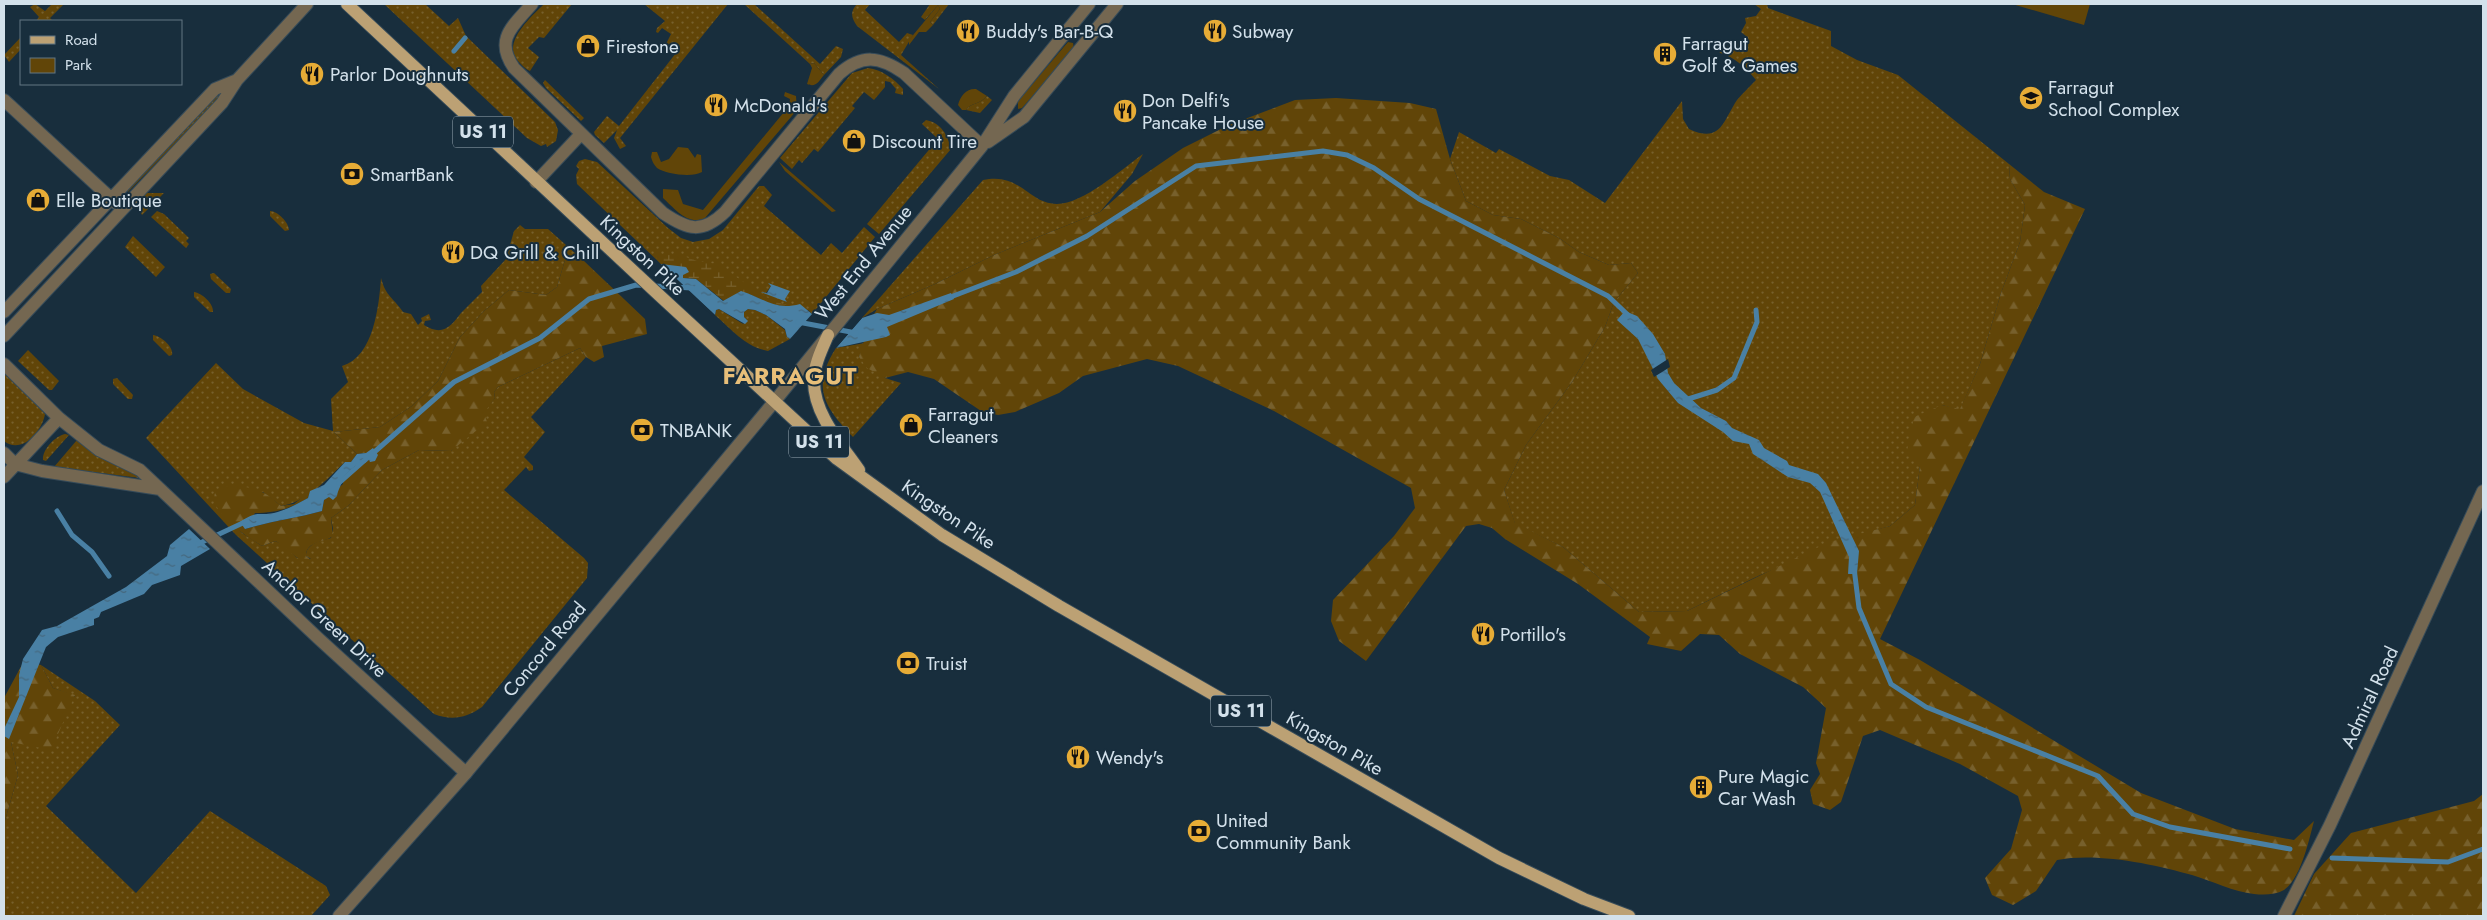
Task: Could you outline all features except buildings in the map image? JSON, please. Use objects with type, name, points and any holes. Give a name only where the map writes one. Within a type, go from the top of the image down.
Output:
[{"type":"main road","name":"Kingston Pike","points":[[347,4],[774,402],[866,481],[942,535],[1059,606],[1499,858],[1584,898],[1629,916]]},
{"type":"main road","points":[[825,340],[814,379],[816,397],[828,425],[866,481]]},
{"type":"street","points":[[4,336],[222,103],[237,80],[307,4]]},
{"type":"street","points":[[532,4],[506,34],[508,60],[663,214],[675,221],[704,228],[713,224],[839,74],[863,59],[891,64],[982,146]]},
{"type":"street","name":"West End Avenue","points":[[774,402],[982,146],[1014,96],[1090,4]]},
{"type":"street","name":"West End Avenue","points":[[982,146],[1024,117],[1117,4]]},
{"type":"street","points":[[4,312],[214,88],[237,80]]},
{"type":"street","points":[[4,100],[123,210]]},
{"type":"street","points":[[536,182],[581,134]]},
{"type":"street","name":"Anchor Green Drive","points":[[4,364],[59,418],[99,450],[140,470],[466,773]]},
{"type":"street","name":"Concord Road","points":[[339,916],[466,773],[774,402]]},
{"type":"street","points":[[4,477],[59,418]]},
{"type":"street","points":[[4,453],[16,464],[42,471],[160,489]]},
{"type":"street","name":"Admiral Road","points":[[2284,916],[2334,817],[2483,491]]},
{"type":"green space","points":[[35,4],[45,11],[52,4],[64,4],[50,18],[52,20],[37,20],[39,17],[30,7]]},
{"type":"green space","points":[[384,4],[425,4],[449,26],[458,18],[466,36],[555,122],[558,130],[556,141],[547,147],[546,144],[541,146],[527,138]]},
{"type":"green space","points":[[544,4],[572,4],[544,38],[539,37],[528,48],[539,57],[530,71],[518,61],[514,54],[513,46],[520,30]]},
{"type":"green space","points":[[644,4],[728,4],[620,138],[626,146],[620,149],[614,138],[617,130],[604,143],[594,132],[607,116],[619,126],[676,53],[666,44],[671,34],[662,28],[658,33],[656,32],[657,28],[665,21]]},
{"type":"green space","points":[[744,4],[754,4],[820,64],[836,46],[843,49],[841,57],[824,75],[814,63],[810,64]]},
{"type":"green space","points":[[857,4],[870,4],[865,10],[899,42],[907,33],[913,35],[901,55],[939,89],[857,26],[852,15]]},
{"type":"green space","points":[[930,4],[949,4],[933,25],[930,22],[940,9],[938,5],[925,20],[921,17]]},
{"type":"green space","points":[[1754,4],[1767,4],[1768,8],[1831,31],[1831,46],[1857,60],[1898,75],[2009,164],[2010,179],[2025,205],[2020,242],[2001,293],[1980,364],[1960,410],[1942,405],[1920,466],[1915,505],[1890,526],[1849,538],[1758,576],[1687,611],[1639,612],[1563,547],[1515,524],[1504,490],[1526,445],[1572,382],[1605,327],[1614,302],[1638,273],[1631,263],[1609,265],[1579,252],[1559,238],[1521,219],[1493,215],[1466,201],[1450,159],[1459,132],[1496,153],[1499,149],[1550,176],[1569,180],[1605,203],[1682,101],[1683,119],[1689,129],[1708,134],[1720,128],[1737,100],[1756,80],[1740,64],[1731,57],[1720,53],[1718,49],[1742,43],[1746,36],[1741,32],[1746,23],[1745,18],[1756,16],[1761,9]]},
{"type":"green space","points":[[2012,4],[2090,4],[2084,25]]},
{"type":"green space","points":[[938,5],[940,9],[930,22],[933,25],[926,32],[919,32],[909,45],[909,40]]},
{"type":"green space","points":[[20,38],[20,50],[9,62],[4,55]]},
{"type":"green space","points":[[1068,42],[1073,43],[1074,49],[1022,108],[1018,109],[1018,101]]},
{"type":"green space","points":[[814,63],[824,75],[817,83],[810,85],[807,84],[812,68],[810,64]]},
{"type":"green space","points":[[868,68],[891,78],[903,89],[903,95],[895,93],[896,89],[890,82],[885,81],[885,87],[874,100],[864,92],[852,106],[855,108],[818,152],[814,149],[802,163],[799,160],[792,169],[780,158],[852,73]]},
{"type":"green space","points":[[545,80],[584,118],[581,121],[546,88],[543,83]]},
{"type":"green space","points":[[976,89],[987,96],[966,110],[962,110],[958,105],[962,96],[967,91]]},
{"type":"green space","points":[[785,92],[796,96],[797,110],[705,218],[693,220],[687,218],[663,198],[663,189],[678,190],[683,204],[703,210],[789,106],[790,99],[784,96]]},
{"type":"green space","points":[[216,93],[220,97],[128,192],[127,190]]},
{"type":"green space","points":[[987,96],[992,100],[980,113],[966,110],[968,107]]},
{"type":"green space","points":[[1336,98],[1410,103],[1436,109],[1450,159],[1466,201],[1493,215],[1521,219],[1559,238],[1579,252],[1609,265],[1631,263],[1638,273],[1614,302],[1605,327],[1572,382],[1526,445],[1504,490],[1515,523],[1563,547],[1639,612],[1687,611],[1829,542],[1890,526],[1915,505],[1920,466],[1907,451],[1914,417],[1942,405],[1960,409],[1980,364],[2001,293],[2020,242],[2025,205],[2010,179],[2009,164],[2044,192],[2085,209],[1880,639],[1920,660],[2141,793],[2235,829],[2294,840],[2314,821],[2304,858],[2290,884],[2284,890],[2277,893],[2254,894],[2231,889],[2192,875],[2143,863],[2107,858],[2072,858],[2057,860],[2036,891],[2013,905],[1992,895],[1985,878],[2011,849],[2022,810],[2018,796],[1960,764],[1880,730],[1863,736],[1841,802],[1830,810],[1813,804],[1810,790],[1820,774],[1816,763],[1826,708],[1803,687],[1740,654],[1719,635],[1700,634],[1681,651],[1647,644],[1650,637],[1578,584],[1505,539],[1492,528],[1479,524],[1466,526],[1366,661],[1339,641],[1331,621],[1333,600],[1394,536],[1415,508],[1411,488],[1274,411],[1178,366],[1147,359],[1083,376],[1059,393],[1015,412],[998,415],[981,411],[934,379],[908,372],[885,378],[867,368],[859,357],[870,321],[877,309],[935,284],[994,255],[1100,212],[1135,181],[1183,148],[1229,125],[1295,100]]},
{"type":"green space","points":[[926,120],[936,124],[943,130],[951,149],[879,234],[867,224],[938,139],[922,124]]},
{"type":"green space","points":[[678,147],[688,148],[695,158],[697,154],[701,155],[702,172],[692,175],[679,175],[657,168],[651,158],[652,152],[657,152],[661,162],[669,159]]},
{"type":"green space","points":[[1143,154],[1132,174],[1100,212],[994,255],[935,284],[877,309],[862,318],[983,180],[1007,180],[1047,203],[1057,204],[1078,198],[1090,192]]},
{"type":"green space","points":[[585,159],[597,162],[668,228],[681,238],[693,242],[709,239],[723,230],[759,186],[764,186],[772,195],[764,206],[821,255],[831,243],[842,253],[864,227],[875,237],[812,314],[808,310],[786,308],[678,267],[661,264],[577,184],[576,175],[579,169],[576,166],[579,161]],"holes":[[[771,286],[783,290],[785,299],[761,292],[766,293]]]},
{"type":"green space","points":[[779,162],[836,211],[832,212],[785,171]]},
{"type":"green space","points":[[145,193],[164,193],[142,215],[137,205]]},
{"type":"green space","points":[[157,211],[164,214],[189,238],[186,241],[189,244],[186,248],[151,217]]},
{"type":"green space","points":[[270,211],[282,218],[289,230],[285,231],[270,216]]},
{"type":"green space","points":[[520,225],[525,229],[548,229],[584,261],[565,260],[557,287],[546,295],[509,290],[484,311],[460,337],[438,381],[412,406],[380,427],[334,432],[357,454],[351,462],[345,462],[308,495],[290,504],[281,506],[263,492],[217,506],[242,533],[262,546],[275,541],[284,545],[297,558],[311,559],[306,556],[308,548],[315,543],[331,538],[333,529],[331,518],[348,506],[382,470],[419,450],[451,451],[495,398],[494,392],[498,387],[580,348],[586,357],[531,417],[545,432],[524,457],[533,466],[533,470],[529,471],[526,467],[504,490],[584,558],[588,563],[587,578],[482,707],[465,716],[453,718],[434,714],[236,535],[146,438],[216,363],[243,389],[304,423],[333,431],[331,399],[348,382],[342,366],[353,361],[361,352],[373,329],[379,302],[381,278],[390,296],[403,312],[411,314],[418,325],[422,321],[421,318],[429,314],[431,320],[425,321],[424,325],[441,330],[450,326],[482,292],[481,286],[506,259],[514,231]]},
{"type":"green space","points":[[133,236],[165,267],[156,277],[125,247]]},
{"type":"green space","points":[[678,254],[697,261],[717,264],[766,297],[782,304],[800,304],[780,306],[768,303],[750,294],[724,301],[696,279],[683,278],[678,267],[661,264],[655,256]]},
{"type":"green space","points":[[565,260],[584,261],[645,319],[647,334],[602,346],[604,357],[594,362],[586,357],[580,348],[498,387],[494,392],[495,398],[484,413],[487,422],[451,451],[419,450],[382,470],[348,506],[331,518],[333,536],[309,548],[306,556],[311,560],[301,560],[275,541],[262,546],[236,528],[219,511],[214,496],[217,490],[223,487],[239,486],[262,492],[270,496],[281,506],[294,504],[310,491],[308,498],[289,508],[255,513],[245,529],[322,511],[324,500],[343,484],[343,477],[355,466],[365,463],[366,453],[357,454],[334,432],[380,427],[412,406],[438,381],[460,337],[484,311],[509,290],[546,295],[557,287]]},
{"type":"green space","points":[[214,273],[231,289],[230,293],[226,293],[211,279],[210,274]]},
{"type":"green space","points":[[194,292],[207,299],[212,306],[213,312],[210,312],[194,297]]},
{"type":"green space","points":[[719,309],[743,324],[747,320],[744,317],[744,312],[748,309],[755,310],[766,315],[785,330],[787,337],[790,339],[768,351],[760,349],[746,342],[715,315],[716,310]]},
{"type":"green space","points":[[153,335],[160,337],[166,342],[171,349],[172,355],[169,356],[153,340]]},
{"type":"green space","points":[[865,343],[859,357],[885,378],[901,383],[853,437],[828,406],[824,396],[824,374],[836,348]]},
{"type":"green space","points":[[28,350],[59,381],[52,390],[49,390],[18,361]]},
{"type":"green space","points":[[4,371],[45,414],[40,428],[30,440],[17,445],[11,445],[4,441]]},
{"type":"green space","points":[[117,378],[133,395],[132,399],[128,399],[113,384],[113,379]]},
{"type":"green space","points":[[65,434],[69,435],[46,461],[43,460],[43,456],[50,444]]},
{"type":"green space","points":[[77,440],[139,475],[140,478],[54,467]]},
{"type":"green space","points":[[24,661],[41,665],[53,688],[75,695],[51,750],[11,742],[18,775],[4,824],[4,698]]},
{"type":"green space","points":[[41,665],[95,701],[120,725],[46,806],[136,893],[210,811],[326,886],[330,895],[311,916],[4,916],[4,824],[18,775],[11,742],[75,696],[53,688]]},
{"type":"green space","points":[[2483,794],[2483,916],[2294,916],[2314,874],[2351,833],[2474,801]]},
{"type":"water","points":[[661,264],[686,267],[689,272],[683,275],[683,278],[696,279],[723,301],[741,291],[776,305],[791,306],[800,304],[812,314],[790,339],[787,337],[785,329],[766,315],[755,310],[748,309],[744,312],[744,317],[748,321],[745,324],[719,309],[716,310],[715,315]]},
{"type":"water","points":[[768,283],[790,291],[785,299],[787,302],[761,292],[767,293],[771,286]]},
{"type":"water","points":[[951,293],[954,299],[887,327],[890,335],[886,337],[836,348],[862,318],[877,313],[889,315]]},
{"type":"water","points":[[1625,311],[1637,316],[1653,334],[1665,354],[1668,373],[1674,383],[1701,408],[1726,421],[1732,428],[1759,440],[1764,448],[1787,461],[1789,465],[1818,474],[1826,483],[1859,551],[1857,574],[1848,574],[1849,557],[1820,492],[1810,483],[1788,477],[1753,454],[1749,444],[1733,441],[1723,432],[1678,403],[1658,379],[1638,339],[1617,320]]},
{"type":"water","points":[[373,448],[378,455],[375,461],[370,462],[369,460],[355,466],[343,477],[337,496],[333,500],[329,497],[324,500],[322,511],[245,529],[240,522],[254,515],[274,513],[296,505],[308,498],[310,491],[324,485],[345,462],[351,462],[357,454],[366,453]]},
{"type":"water","points":[[189,529],[210,549],[181,566],[180,575],[152,585],[144,594],[101,612],[99,617],[94,619],[94,625],[58,637],[46,647],[9,739],[4,736],[4,729],[19,697],[19,675],[23,659],[42,630],[57,626],[126,587],[167,556],[170,545]]},
{"type":"pier","points":[[659,264],[715,315],[712,316]]},
{"type":"pier","points":[[859,318],[862,318],[836,348],[834,347]]},
{"type":"pier","points":[[1668,359],[1670,367],[1654,377],[1651,370]]},
{"type":"waterway","points":[[454,51],[465,38]]},
{"type":"waterway","points":[[948,298],[1016,272],[1087,236],[1196,166],[1323,151],[1347,155],[1374,168],[1419,199],[1608,296],[1628,315]]},
{"type":"waterway","points":[[371,455],[454,382],[540,338],[589,299],[636,285],[692,288]]},
{"type":"waterway","points":[[1685,400],[1717,390],[1734,378],[1757,322],[1756,310]]},
{"type":"waterway","points":[[798,322],[856,333]]},
{"type":"waterway","points":[[339,483],[365,460]]},
{"type":"waterway","points":[[57,511],[72,535],[92,552],[109,576]]},
{"type":"waterway","points":[[198,544],[247,521]]},
{"type":"waterway","points":[[1854,568],[1859,608],[1891,684],[1926,707],[2098,776],[2133,814],[2170,827],[2290,849]]},
{"type":"waterway","points":[[2332,858],[2448,862],[2483,849]]},
{"type":"place","name":"Buddy's Bar-B-Q","points":[[968,31]]},
{"type":"place","name":"Subway","points":[[1215,31]]},
{"type":"place","name":"Firestone","points":[[588,46]]},
{"type":"place","name":"Farragut Golf & Games","points":[[1665,54]]},
{"type":"place","name":"Parlor Doughnuts","points":[[312,74]]},
{"type":"place","name":"Farragut School Complex","points":[[2031,98]]},
{"type":"place","name":"McDonald's","points":[[716,105]]},
{"type":"place","name":"Don Delfi's Pancake House","points":[[1125,111]]},
{"type":"place","name":"Discount Tire","points":[[854,141]]},
{"type":"place","name":"SmartBank","points":[[352,174]]},
{"type":"place","name":"Elle Boutique","points":[[38,200]]},
{"type":"place","name":"DQ Grill & Chill","points":[[453,252]]},
{"type":"place","name":"Farragut Cleaners","points":[[911,425]]},
{"type":"place","name":"TNBANK","points":[[642,430]]},
{"type":"place","name":"Portillo's","points":[[1483,634]]},
{"type":"place","name":"Truist","points":[[908,663]]},
{"type":"place","name":"Wendy's","points":[[1078,757]]},
{"type":"place","name":"Pure Magic Car Wash","points":[[1701,787]]},
{"type":"place","name":"United Community Bank","points":[[1199,831]]},
{"type":"district","name":"FARRAGUT","points":[[790,376]]}]
